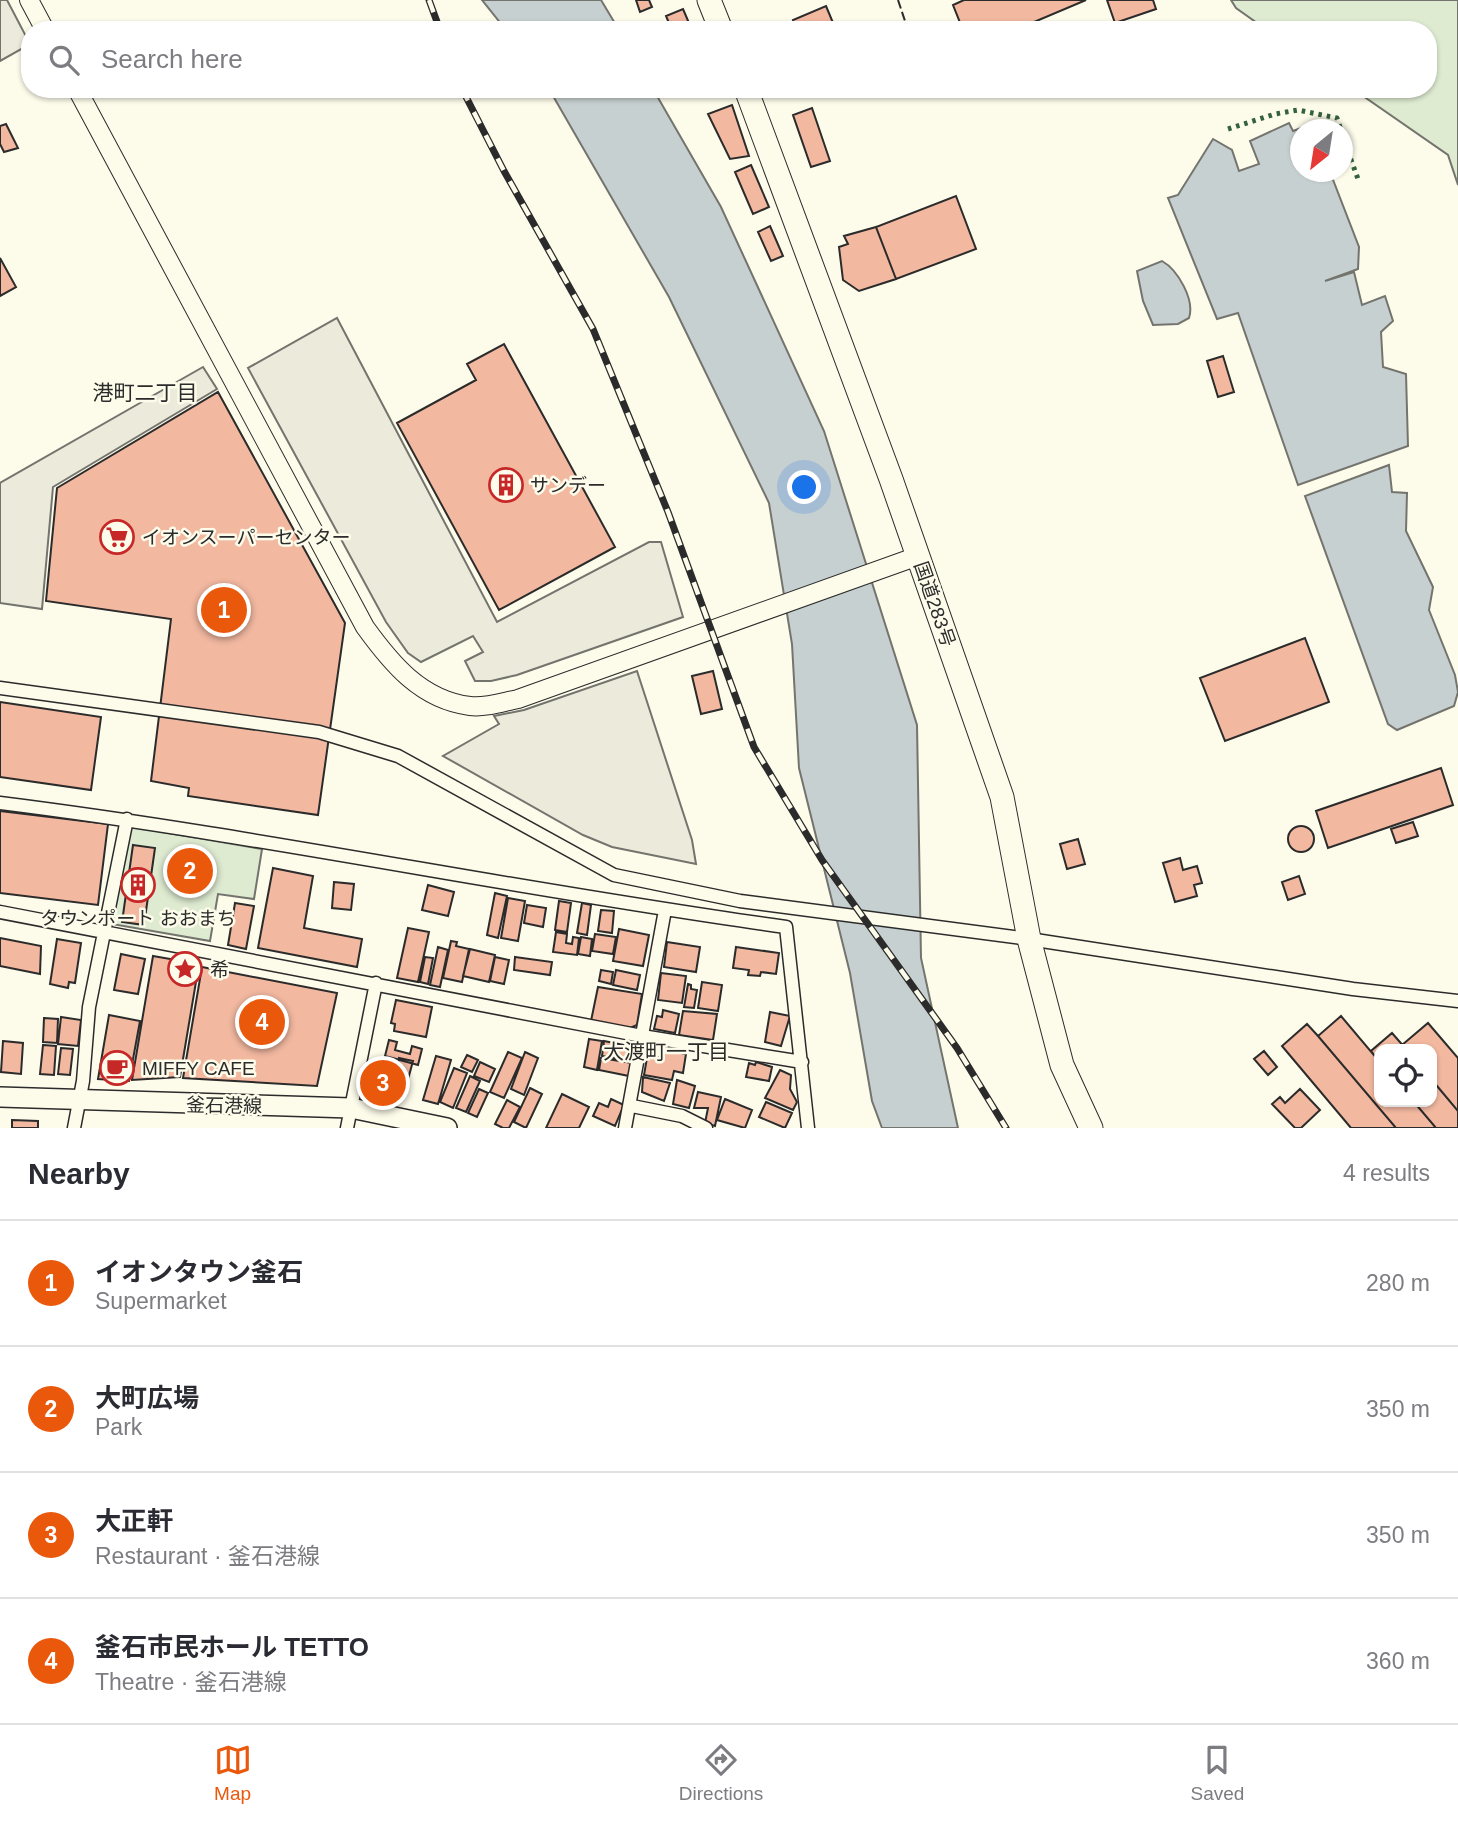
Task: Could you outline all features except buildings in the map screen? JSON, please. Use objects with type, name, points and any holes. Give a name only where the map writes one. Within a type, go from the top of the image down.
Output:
[{"type":"highway","points":[[709,0],[717,21]]},
{"type":"highway","name":"国道283号","points":[[749,98],[918,556],[1002,797],[1029,939],[1062,1065],[1091,1128]]},
{"type":"main road","name":"釜石港線","points":[[0,1097],[77,1102],[351,1108],[447,1128]]},
{"type":"street","points":[[29,0],[40,21]]},
{"type":"street","points":[[82,98],[365,626],[390,661],[428,692],[471,707],[518,699],[918,556]]},
{"type":"street","points":[[0,688],[319,732],[363,743],[398,756],[614,875],[740,901],[1029,939],[1353,989],[1458,1001]]},
{"type":"street","points":[[0,803],[127,819],[665,911],[786,928],[808,1128]]},
{"type":"street","points":[[74,1128],[83,1081],[89,1007],[127,819]]},
{"type":"street","points":[[625,1128],[632,1106],[665,911]]},
{"type":"street","points":[[0,912],[642,1036],[802,1062]]},
{"type":"street","points":[[347,1128],[376,983]]},
{"type":"street","points":[[632,1106],[681,1116],[706,1128]]},
{"type":"green space","points":[[1231,0],[1458,0],[1458,185],[1448,155],[1366,98],[1437,98],[1437,21],[1254,21],[1236,8]]},
{"type":"green space","points":[[128,826],[262,849],[254,899],[218,894],[210,941],[112,924]]},
{"type":"shaded area","points":[[0,0],[7,0],[21,27],[21,49],[0,61]]},
{"type":"shaded area","points":[[482,0],[601,0],[614,21],[499,21]]},
{"type":"shaded area","points":[[554,98],[658,98],[721,207],[824,431],[917,725],[921,958],[958,1128],[882,1128],[872,1101],[850,973],[799,768],[792,644],[769,503],[669,297]]},
{"type":"shaded area","points":[[1289,123],[1290,182],[1334,182],[1359,247],[1358,269],[1325,281],[1354,272],[1362,305],[1385,296],[1393,321],[1381,332],[1383,367],[1406,374],[1408,446],[1298,485],[1238,313],[1217,319],[1168,198],[1178,195],[1213,139],[1232,150],[1239,171],[1259,164],[1250,141]]},
{"type":"shaded area","points":[[1162,261],[1179,278],[1190,303],[1189,318],[1178,324],[1153,325],[1143,301],[1137,271]]},
{"type":"shaded area","points":[[337,318],[497,622],[649,542],[661,542],[683,617],[517,675],[491,681],[475,681],[465,661],[483,652],[473,636],[421,662],[408,653],[386,622],[248,368]]},
{"type":"shaded area","points":[[203,367],[217,389],[53,487],[42,609],[0,603],[0,483]]},
{"type":"shaded area","points":[[1389,465],[1392,492],[1407,493],[1406,531],[1433,587],[1429,610],[1455,675],[1458,692],[1454,706],[1397,730],[1388,724],[1305,496]]},
{"type":"shaded area","points":[[637,671],[692,840],[696,864],[612,847],[583,835],[443,756],[499,724],[494,716],[524,710]]},
{"type":"railway","points":[[429,0],[437,21]]},
{"type":"railway","points":[[467,98],[504,171],[593,329],[668,512],[754,747],[822,860],[957,1048],[1006,1128]]},
{"type":"hedge","points":[[1228,129],[1275,114],[1298,110],[1337,119]]},
{"type":"hedge","points":[[1353,165],[1358,179]]},
{"type":"fence","points":[[898,0],[905,21]]},
{"type":"place","name":"サンデー","points":[[506,485]]},
{"type":"place","name":"イオンスーパーセンター","points":[[117,537]]},
{"type":"place","name":"イオンタウン釜石","points":[[224,610]]},
{"type":"place","name":"大町広場","points":[[190,871]]},
{"type":"place","name":"タウンポート おおまち","points":[[138,885]]},
{"type":"place","name":"希","points":[[185,969]]},
{"type":"place","name":"釜石市民ホール TETTO","points":[[262,1022]]},
{"type":"place","name":"MIFFY CAFE","points":[[117,1068]]},
{"type":"place","name":"大正軒","points":[[383,1083]]},
{"type":"district","name":"港町二丁目","points":[[145,393]]},
{"type":"district","name":"大渡町一丁目","points":[[666,1052]]}]
